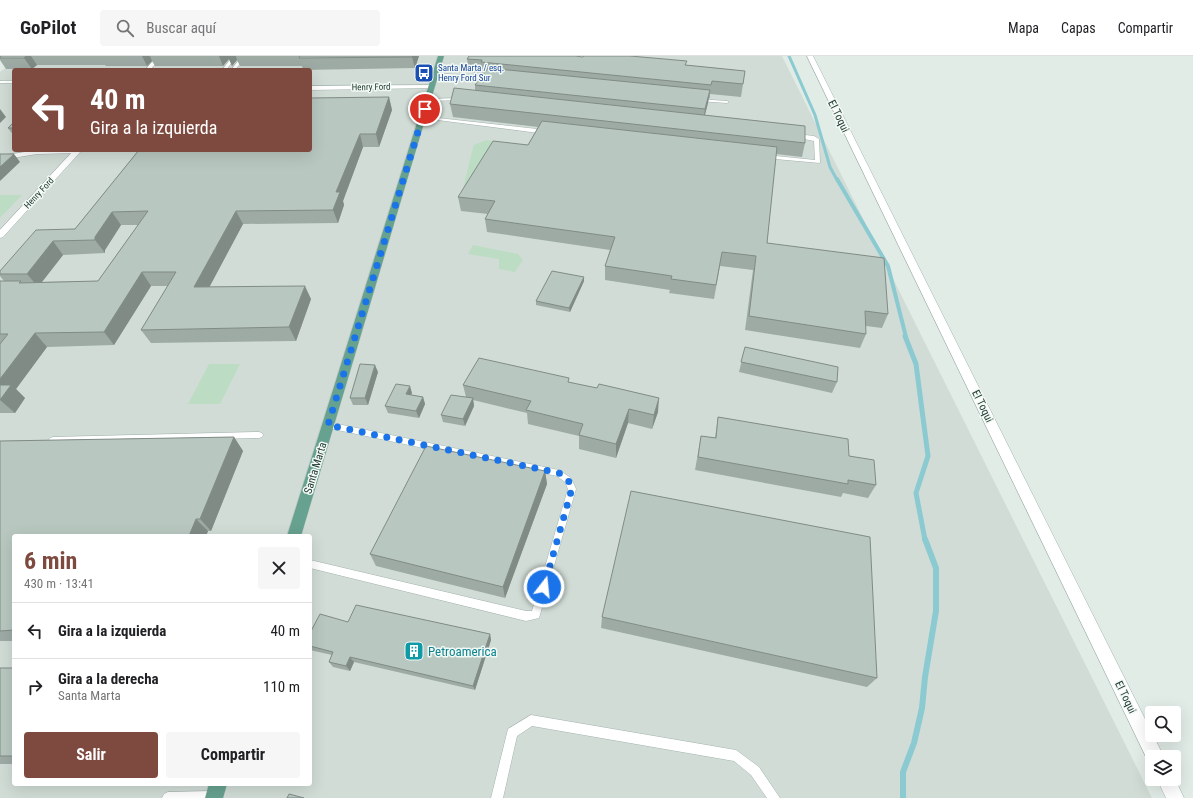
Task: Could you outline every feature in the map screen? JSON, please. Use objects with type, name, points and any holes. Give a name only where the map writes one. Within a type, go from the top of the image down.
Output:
[{"type":"main road","name":"Santa Marta","points":[[295,534],[441,56]]},
{"type":"street","name":"El Toqui","points":[[810,56],[1152,750]]},
{"type":"street","name":"Henry Ford","points":[[312,88],[431,87]]},
{"type":"street","name":"Henry Ford","points":[[0,235],[77,152]]},
{"type":"street","points":[[1169,786],[1175,798]]},
{"type":"lane","points":[[226,68],[235,56]]},
{"type":"lane","points":[[235,68],[244,56]]},
{"type":"lane","points":[[149,68],[155,62]]},
{"type":"lane","points":[[435,74],[494,78]]},
{"type":"lane","points":[[2,82],[12,82]]},
{"type":"lane","points":[[427,100],[455,98],[470,100]]},
{"type":"lane","points":[[696,99],[727,102]]},
{"type":"lane","points":[[422,117],[556,133]]},
{"type":"lane","points":[[760,156],[818,162],[817,140],[814,138],[791,135]]},
{"type":"lane","points":[[0,158],[37,152]]},
{"type":"lane","points":[[312,564],[526,616],[536,615],[572,488],[568,480],[559,473],[328,425]]},
{"type":"lane","points":[[43,441],[259,436]]},
{"type":"lane","points":[[497,798],[512,733],[531,720],[736,756],[755,771],[774,798]]},
{"type":"lane","points":[[168,798],[216,793]]},
{"type":"shaded area","points":[[0,56],[782,56],[1152,798],[0,798],[0,72],[16,60],[0,60]]},
{"type":"green space","points":[[486,140],[512,144],[493,152],[459,204],[474,145]]},
{"type":"green space","points":[[0,195],[22,195],[0,218]]},
{"type":"green space","points":[[473,245],[518,254],[523,260],[515,272],[499,269],[499,259],[468,254]]},
{"type":"green space","points":[[209,364],[240,364],[220,404],[188,404]]},
{"type":"building","points":[[1,56],[26,56],[24,58],[0,58]]},
{"type":"building","points":[[300,56],[413,56],[299,58]]},
{"type":"building","points":[[469,56],[630,56],[687,61],[685,65],[745,71],[743,84],[712,81],[711,85],[481,62],[482,60],[467,59]]},
{"type":"building","points":[[488,68],[710,90],[705,109],[475,85]]},
{"type":"building","points":[[454,88],[805,126],[805,143],[450,104]]},
{"type":"building","points":[[389,97],[376,134],[360,134],[336,192],[340,192],[333,210],[236,211],[194,287],[305,286],[289,327],[141,330],[176,272],[142,272],[104,332],[35,333],[0,379],[0,344],[8,334],[0,334],[0,281],[21,281],[19,283],[98,281],[148,211],[112,212],[95,237],[95,240],[53,241],[27,274],[0,274],[0,271],[36,230],[75,229],[137,152],[312,152],[312,98]]},
{"type":"building","points":[[542,121],[777,147],[767,243],[884,258],[888,314],[865,311],[866,334],[749,316],[756,256],[722,252],[716,285],[671,279],[672,276],[605,266],[615,237],[485,219],[495,201],[458,197],[493,141],[528,145]]},
{"type":"building","points":[[0,154],[14,154],[0,167]]},
{"type":"building","points":[[552,271],[584,277],[569,308],[536,301]]},
{"type":"building","points":[[745,347],[838,367],[837,382],[741,362]]},
{"type":"building","points":[[479,358],[569,378],[568,382],[597,388],[599,384],[659,398],[654,415],[629,409],[616,444],[579,435],[583,424],[526,410],[531,401],[463,385]]},
{"type":"building","points":[[360,364],[375,365],[365,398],[350,398]]},
{"type":"building","points":[[396,384],[410,386],[406,394],[423,397],[416,411],[385,406]]},
{"type":"building","points":[[0,385],[11,385],[0,400]]},
{"type":"building","points":[[451,395],[473,398],[463,419],[441,415]]},
{"type":"building","points":[[718,417],[848,439],[849,456],[874,460],[876,485],[848,480],[848,484],[698,457],[701,436],[716,438]]},
{"type":"building","points":[[234,437],[200,519],[196,519],[190,534],[12,534],[12,630],[0,631],[0,441]]},
{"type":"building","points":[[426,446],[545,471],[503,587],[370,554]]},
{"type":"building","points":[[631,491],[870,537],[877,678],[602,617]]},
{"type":"building","name":"Petroamerica","points":[[356,605],[490,634],[473,686],[350,657],[346,666],[329,662],[333,652],[312,647],[312,629],[320,614],[348,622]]},
{"type":"building","points":[[0,668],[12,668],[12,756],[0,756]]},
{"type":"building","points":[[289,794],[304,798],[287,798]]},
{"type":"waterway","points":[[789,56],[815,115],[830,167],[837,180]]},
{"type":"waterway","points":[[837,179],[888,266],[906,337]]},
{"type":"waterway","points":[[905,336],[916,364],[928,456],[916,493],[925,540]]},
{"type":"waterway","points":[[903,798],[903,772],[914,743],[922,708],[925,677],[936,611],[936,568],[925,539]]},
{"type":"place","name":"Santa Marta / esq. Henry Ford Sur","points":[[424,73]]},
{"type":"place","name":"Petroamerica","points":[[414,651]]},
{"type":"route","points":[[425,109],[328,425],[559,473],[568,480],[572,488],[544,587]]}]
